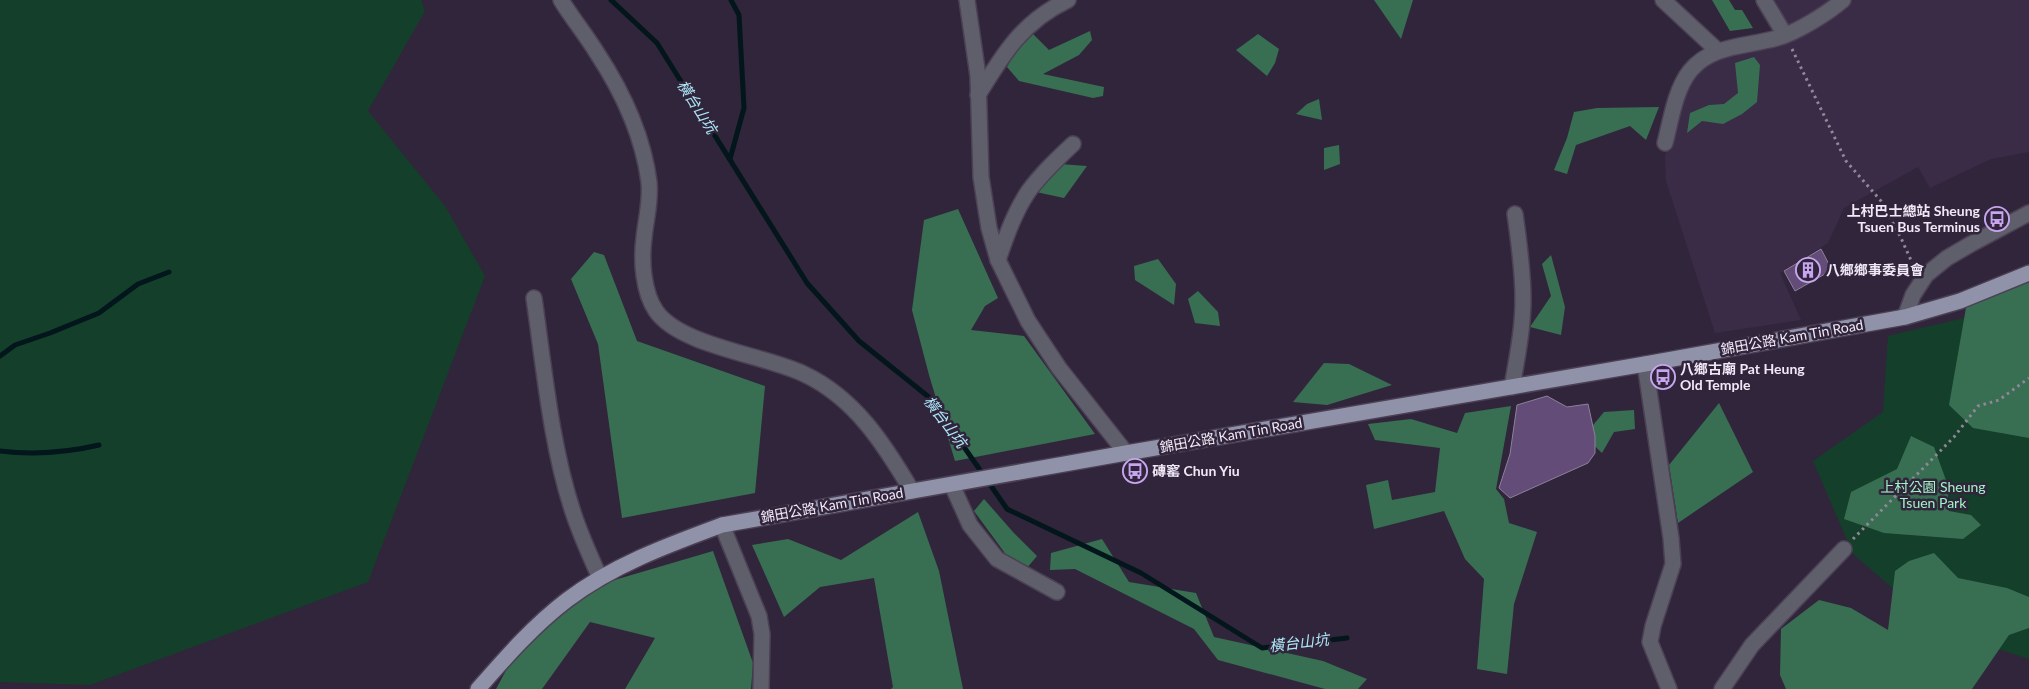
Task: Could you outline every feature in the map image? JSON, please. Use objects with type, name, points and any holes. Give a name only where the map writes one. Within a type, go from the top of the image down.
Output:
[{"type":"main road","name":"錦田公路 Kam Tin Road","points":[[478,689],[526,636],[568,599],[631,561],[722,525],[1905,317],[1960,301],[2029,273]]},
{"type":"street","points":[[561,0],[598,53],[637,131],[648,181],[650,206],[644,238],[645,278],[649,298],[656,312],[682,333],[804,374],[828,388],[848,403],[868,423],[912,491]]},
{"type":"street","points":[[967,0],[974,43],[981,177],[989,228],[998,260],[1028,321],[1059,368],[1126,453]]},
{"type":"street","points":[[978,95],[1003,54],[1022,33],[1050,9],[1068,0]]},
{"type":"street","points":[[1663,0],[1718,50]]},
{"type":"street","points":[[1764,0],[1785,35]]},
{"type":"street","points":[[1665,143],[1677,99],[1690,71],[1702,60],[1718,50],[1759,43],[1785,35],[1833,9],[1843,0]]},
{"type":"street","points":[[998,260],[1013,220],[1028,193],[1046,169],[1074,144]]},
{"type":"street","points":[[1905,317],[1913,295],[1926,275],[1947,258],[2029,213]]},
{"type":"street","points":[[1512,387],[1520,339],[1523,300],[1521,254],[1515,214]]},
{"type":"street","points":[[534,298],[550,409],[564,482],[583,541],[600,578]]},
{"type":"street","points":[[1645,364],[1671,538],[1673,564],[1653,626],[1650,642],[1669,689]]},
{"type":"street","points":[[952,485],[970,525],[997,559],[1057,592]]},
{"type":"street","points":[[722,525],[759,616],[762,634],[761,689]]},
{"type":"street","points":[[1722,689],[1752,645],[1844,549]]},
{"type":"path","points":[[1785,35],[1846,161],[1880,201],[1901,238],[1921,282]]},
{"type":"path","points":[[1844,549],[1954,437],[1978,406],[1999,400],[2029,378]]},
{"type":"shaded area","points":[[1768,0],[1837,0],[1786,29]]},
{"type":"shaded area","points":[[1849,0],[2029,0],[2029,152],[1991,159],[1930,188],[1918,167],[1844,208],[1828,243],[1780,273],[1801,320],[1715,333],[1666,181],[1665,155],[1691,80],[1710,62],[1744,51],[1766,50],[1788,40]]},
{"type":"green space","points":[[0,0],[421,0],[425,11],[368,111],[445,206],[485,276],[368,582],[90,685],[0,682]]},
{"type":"green space","points":[[1374,0],[1413,0],[1401,39]]},
{"type":"green space","points":[[1712,0],[1729,0],[1735,10],[1742,10],[1753,28],[1730,31]]},
{"type":"green space","points":[[1090,31],[1092,40],[1079,55],[1043,74],[1104,87],[1103,96],[1093,98],[1019,81],[1007,67],[1018,47],[1031,32],[1049,50]]},
{"type":"green space","points":[[1258,34],[1279,49],[1275,63],[1267,76],[1236,50]]},
{"type":"green space","points":[[1754,57],[1760,65],[1757,102],[1742,114],[1723,124],[1702,121],[1687,133],[1690,113],[1709,105],[1724,104],[1738,93],[1735,63]]},
{"type":"green space","points":[[1319,99],[1322,120],[1296,114],[1307,104]]},
{"type":"green space","points":[[1659,107],[1646,140],[1630,126],[1576,145],[1567,174],[1554,170],[1567,138],[1574,112],[1597,108]]},
{"type":"green space","points":[[1339,145],[1340,164],[1324,170],[1324,148]]},
{"type":"green space","points":[[1060,164],[1087,166],[1064,198],[1036,192]]},
{"type":"green space","points":[[958,209],[998,298],[985,306],[971,330],[1024,336],[1095,434],[955,461],[912,310],[924,220]]},
{"type":"green space","points":[[594,252],[604,255],[637,341],[765,386],[755,493],[622,518],[598,344],[571,279]]},
{"type":"green space","points":[[1551,255],[1565,307],[1561,335],[1530,327],[1551,296],[1542,264]]},
{"type":"green space","points":[[1158,259],[1176,284],[1174,305],[1135,280],[1134,266]]},
{"type":"green space","points":[[2029,280],[2029,438],[1973,428],[1949,405],[1967,302]]},
{"type":"green space","points":[[1198,291],[1218,312],[1220,326],[1195,323],[1188,299]]},
{"type":"green space","name":"上村公園 Sheung Tsuen Park","points":[[2029,293],[2029,659],[1998,649],[1975,659],[1853,554],[1813,461],[1883,412],[1888,336],[1972,316]]},
{"type":"green space","points":[[1324,363],[1349,364],[1392,385],[1327,405],[1293,402]]},
{"type":"green space","points":[[1719,403],[1753,472],[1678,523],[1669,465]]},
{"type":"green space","points":[[1511,406],[1496,489],[1504,499],[1509,523],[1537,532],[1514,604],[1507,674],[1477,669],[1484,579],[1465,559],[1444,511],[1374,529],[1366,485],[1388,480],[1392,500],[1435,492],[1440,448],[1375,440],[1368,424],[1411,419],[1457,433],[1465,413]]},
{"type":"green space","points":[[1634,410],[1635,429],[1614,432],[1602,453],[1584,436],[1604,412]]},
{"type":"green space","points":[[1911,436],[1934,447],[1947,483],[1949,511],[1971,515],[1981,525],[1963,539],[1884,533],[1844,519],[1851,492],[1897,469]]},
{"type":"green space","points":[[984,499],[1037,556],[1021,575],[974,511]]},
{"type":"green space","points":[[918,512],[939,571],[963,689],[891,689],[893,687],[874,578],[820,587],[784,617],[752,545],[788,539],[841,560]]},
{"type":"green space","points":[[1102,539],[1129,582],[1196,593],[1214,637],[1323,661],[1367,679],[1358,689],[1325,689],[1218,660],[1194,629],[1075,569],[1050,570],[1051,553]]},
{"type":"green space","points":[[713,551],[753,663],[751,689],[625,689],[655,638],[590,622],[542,689],[496,689],[529,628],[611,581]]},
{"type":"green space","points":[[1934,553],[1958,578],[2007,588],[2029,597],[2029,628],[2009,635],[1972,689],[1786,689],[1780,675],[1781,629],[1819,600],[1851,608],[1888,630],[1895,571],[1909,561]]},
{"type":"building","name":"八鄉鄉事委員會","points":[[1821,249],[1832,270],[1795,291],[1784,271]]},
{"type":"building","points":[[1547,396],[1567,407],[1588,404],[1595,436],[1595,453],[1588,463],[1510,498],[1499,488],[1510,454],[1517,405]]},
{"type":"waterway","name":"橫台山坑","points":[[611,0],[657,43],[807,283],[859,341],[930,398],[1007,509],[1141,573],[1262,648],[1347,638]]},
{"type":"waterway","points":[[730,159],[744,108],[739,15],[731,0]]},
{"type":"waterway","points":[[0,356],[15,345],[99,313],[138,284],[169,272]]},
{"type":"waterway","points":[[0,451],[50,452],[99,445]]},
{"type":"place","name":"上村巴士總站 Sheung Tsuen Bus Terminus","points":[[1997,219]]},
{"type":"place","name":"八鄉鄉事委員會","points":[[1808,270]]},
{"type":"place","name":"八鄉古廟 Pat Heung Old Temple","points":[[1663,377]]},
{"type":"place","name":"磚窰 Chun Yiu","points":[[1135,471]]}]
